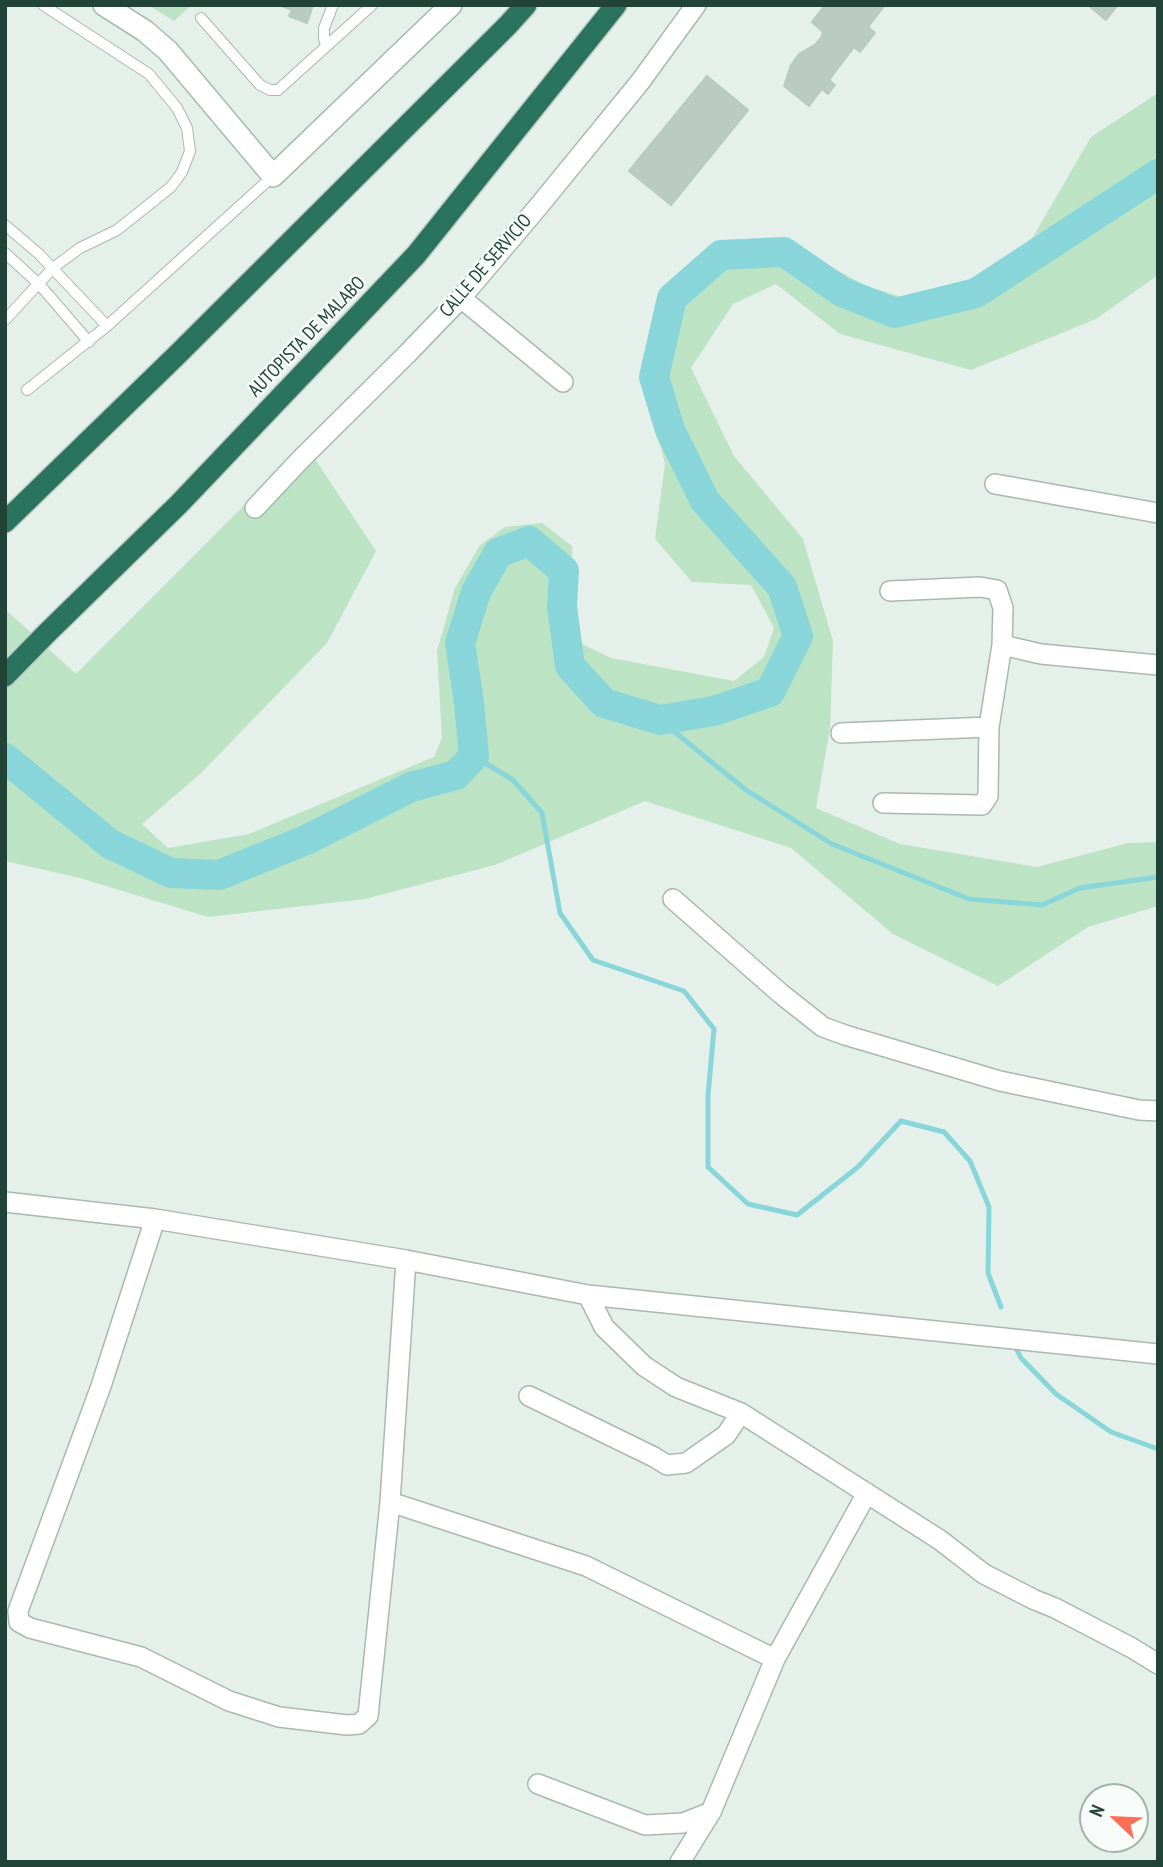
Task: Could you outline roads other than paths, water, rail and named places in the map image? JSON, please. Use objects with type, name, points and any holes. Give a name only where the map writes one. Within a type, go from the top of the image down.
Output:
[{"type":"highway","points":[[5,522],[177,355],[526,5]]},
{"type":"highway","name":"AUTOPISTA DE MALABO","points":[[5,676],[179,504],[416,256],[616,5]]},
{"type":"street","points":[[104,5],[145,31],[168,51],[273,176],[451,5]]},
{"type":"street","name":"CALLE DE SERVICIO","points":[[255,509],[301,458],[461,298],[640,82],[696,5]]},
{"type":"street","points":[[461,298],[563,382]]},
{"type":"street","points":[[995,484],[1158,513]]},
{"type":"street","points":[[883,803],[982,805],[988,796],[989,727],[1002,645],[1003,608],[997,590],[980,587],[890,591]]},
{"type":"street","points":[[1002,645],[1041,654],[1158,666]]},
{"type":"street","points":[[841,733],[989,727]]},
{"type":"street","points":[[673,899],[823,1027],[1000,1081],[1139,1110],[1158,1111]]},
{"type":"street","points":[[5,1202],[155,1219],[406,1260],[588,1295],[1158,1353]]},
{"type":"street","points":[[155,1219],[101,1386],[18,1611],[19,1622],[30,1628],[141,1657],[229,1701],[279,1717],[348,1725],[359,1724],[368,1716],[390,1502],[406,1260]]},
{"type":"street","points":[[588,1295],[604,1327],[644,1366],[676,1387],[741,1413],[940,1540],[984,1574],[1055,1608],[1158,1664]]},
{"type":"street","points":[[529,1396],[667,1465],[686,1463],[726,1436],[741,1413]]},
{"type":"street","points":[[680,1862],[711,1812],[775,1659],[867,1493]]},
{"type":"street","points":[[390,1502],[586,1566],[775,1659]]},
{"type":"street","points":[[538,1784],[645,1825],[683,1823],[711,1812]]},
{"type":"lane","points":[[5,320],[53,268],[80,248],[117,230],[171,187],[182,172],[190,151],[187,128],[177,108],[149,74],[43,5]]},
{"type":"lane","points":[[326,46],[324,28],[333,5]]},
{"type":"lane","points":[[201,18],[260,86],[278,90],[372,5]]},
{"type":"lane","points":[[27,390],[89,342],[273,176]]},
{"type":"lane","points":[[5,225],[39,254],[107,326]]},
{"type":"lane","points":[[5,253],[39,284],[89,342]]},
{"type":"waterway","points":[[5,758],[110,844],[171,873],[219,875],[306,840],[411,787],[456,775],[474,756],[460,643],[476,592],[498,553],[529,541],[564,571],[562,607],[570,666],[604,703],[660,720],[714,711],[770,692],[798,636],[782,587],[705,501],[670,430],[654,377],[672,298],[721,255],[784,252],[842,292],[895,313],[976,293],[1158,174]]},
{"type":"waterway","points":[[660,720],[746,790],[832,844],[969,899],[1042,905],[1080,888],[1158,877]]},
{"type":"waterway","points":[[474,756],[513,780],[542,813],[560,913],[593,960],[684,991],[714,1029],[708,1095],[708,1167],[748,1204],[797,1215],[858,1167],[901,1121],[944,1132],[970,1161],[989,1207],[988,1273],[1001,1307]]},
{"type":"waterway","points":[[1014,1344],[1021,1358],[1056,1394],[1111,1432],[1158,1449]]}]
